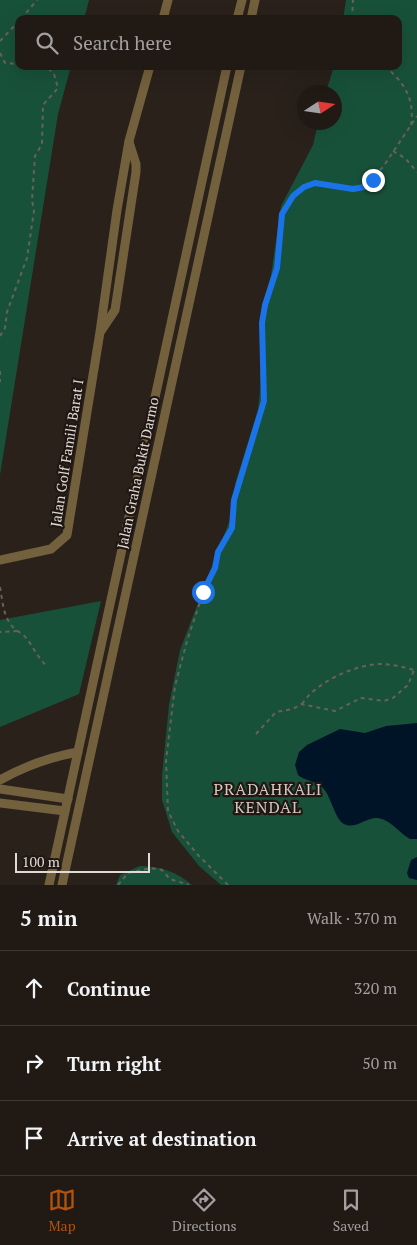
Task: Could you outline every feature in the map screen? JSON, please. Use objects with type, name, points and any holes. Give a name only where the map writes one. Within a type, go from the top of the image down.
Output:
[{"type":"street","points":[[164,15],[168,0]]},
{"type":"street","points":[[239,15],[242,0]]},
{"type":"street","points":[[252,15],[255,0]]},
{"type":"street","name":"Jalan Golf Famili Barat I","points":[[0,560],[52,549],[67,535],[100,332],[116,210],[129,141],[149,70]]},
{"type":"street","name":"Jalan Graha Bukit Darmo","points":[[49,885],[226,70]]},
{"type":"street","name":"Jalan Graha Bukit Darmo","points":[[62,885],[239,70]]},
{"type":"street","name":"Jalan Golf Famili Barat I","points":[[100,332],[115,310],[136,172],[136,164],[129,141]]},
{"type":"street","points":[[0,780],[19,769],[50,757],[78,752]]},
{"type":"street","points":[[0,789],[68,799]]},
{"type":"street","points":[[0,803],[65,812]]},
{"type":"path","points":[[24,15],[37,0]]},
{"type":"path","points":[[352,0],[352,15]]},
{"type":"path","points":[[0,41],[15,25]]},
{"type":"path","points":[[0,53],[5,63],[15,64]]},
{"type":"path","points":[[0,336],[5,328],[7,312],[27,258],[34,211],[32,200],[35,156],[42,144],[44,105],[58,88],[54,74],[50,70]]},
{"type":"path","points":[[389,70],[406,88],[411,100],[410,127]]},
{"type":"path","points":[[228,885],[198,856],[178,831],[168,811],[166,761],[180,663],[206,584],[215,568],[218,552],[232,528],[235,495],[255,436],[264,401],[262,323],[265,305],[277,268],[282,214],[293,196],[304,187],[315,183],[344,189],[364,187],[373,180],[417,116]]},
{"type":"path","points":[[393,150],[404,158],[417,172]]},
{"type":"path","points":[[0,371],[0,382]]},
{"type":"path","points":[[0,587],[5,613],[10,625],[17,631]]},
{"type":"path","points":[[0,632],[17,631],[23,633],[30,641],[33,652],[48,666]]},
{"type":"path","points":[[256,734],[276,712],[293,709],[301,704],[307,696],[330,680],[367,665],[381,664],[416,669],[408,685],[393,698],[384,701],[361,698],[335,711],[301,704]]},
{"type":"path","points":[[118,885],[128,873],[151,868],[162,870],[170,879],[189,885]]},
{"type":"green space","points":[[0,0],[89,0],[85,15],[15,15],[15,70],[70,70],[58,114],[0,475]]},
{"type":"green space","points":[[346,0],[417,0],[417,885],[221,885],[199,866],[172,832],[162,800],[162,775],[169,705],[180,650],[231,517],[235,484],[258,410],[260,390],[260,319],[271,275],[281,206],[313,145],[316,130],[342,130],[342,85],[328,85],[333,70],[402,70],[402,15],[344,15]]},
{"type":"green space","points":[[101,601],[79,694],[0,727],[0,620]]},
{"type":"green space","points":[[140,866],[168,871],[192,885],[116,885],[120,875]]},
{"type":"water","points":[[417,723],[417,839],[410,839],[383,819],[373,818],[353,825],[344,824],[338,818],[322,787],[298,775],[295,765],[299,752],[307,745],[340,729],[365,733],[386,726]]},
{"type":"water","points":[[417,857],[417,880],[409,878],[407,873],[411,860]]},
{"type":"district","name":"PRADAHKALI KENDAL","points":[[268,798]]},
{"type":"route","points":[[203,592],[212,576],[220,547],[228,538],[232,528],[234,500],[255,436],[264,401],[262,323],[265,305],[277,268],[278,240],[282,214],[293,196],[304,187],[315,183],[353,189],[364,187],[373,180]]}]
